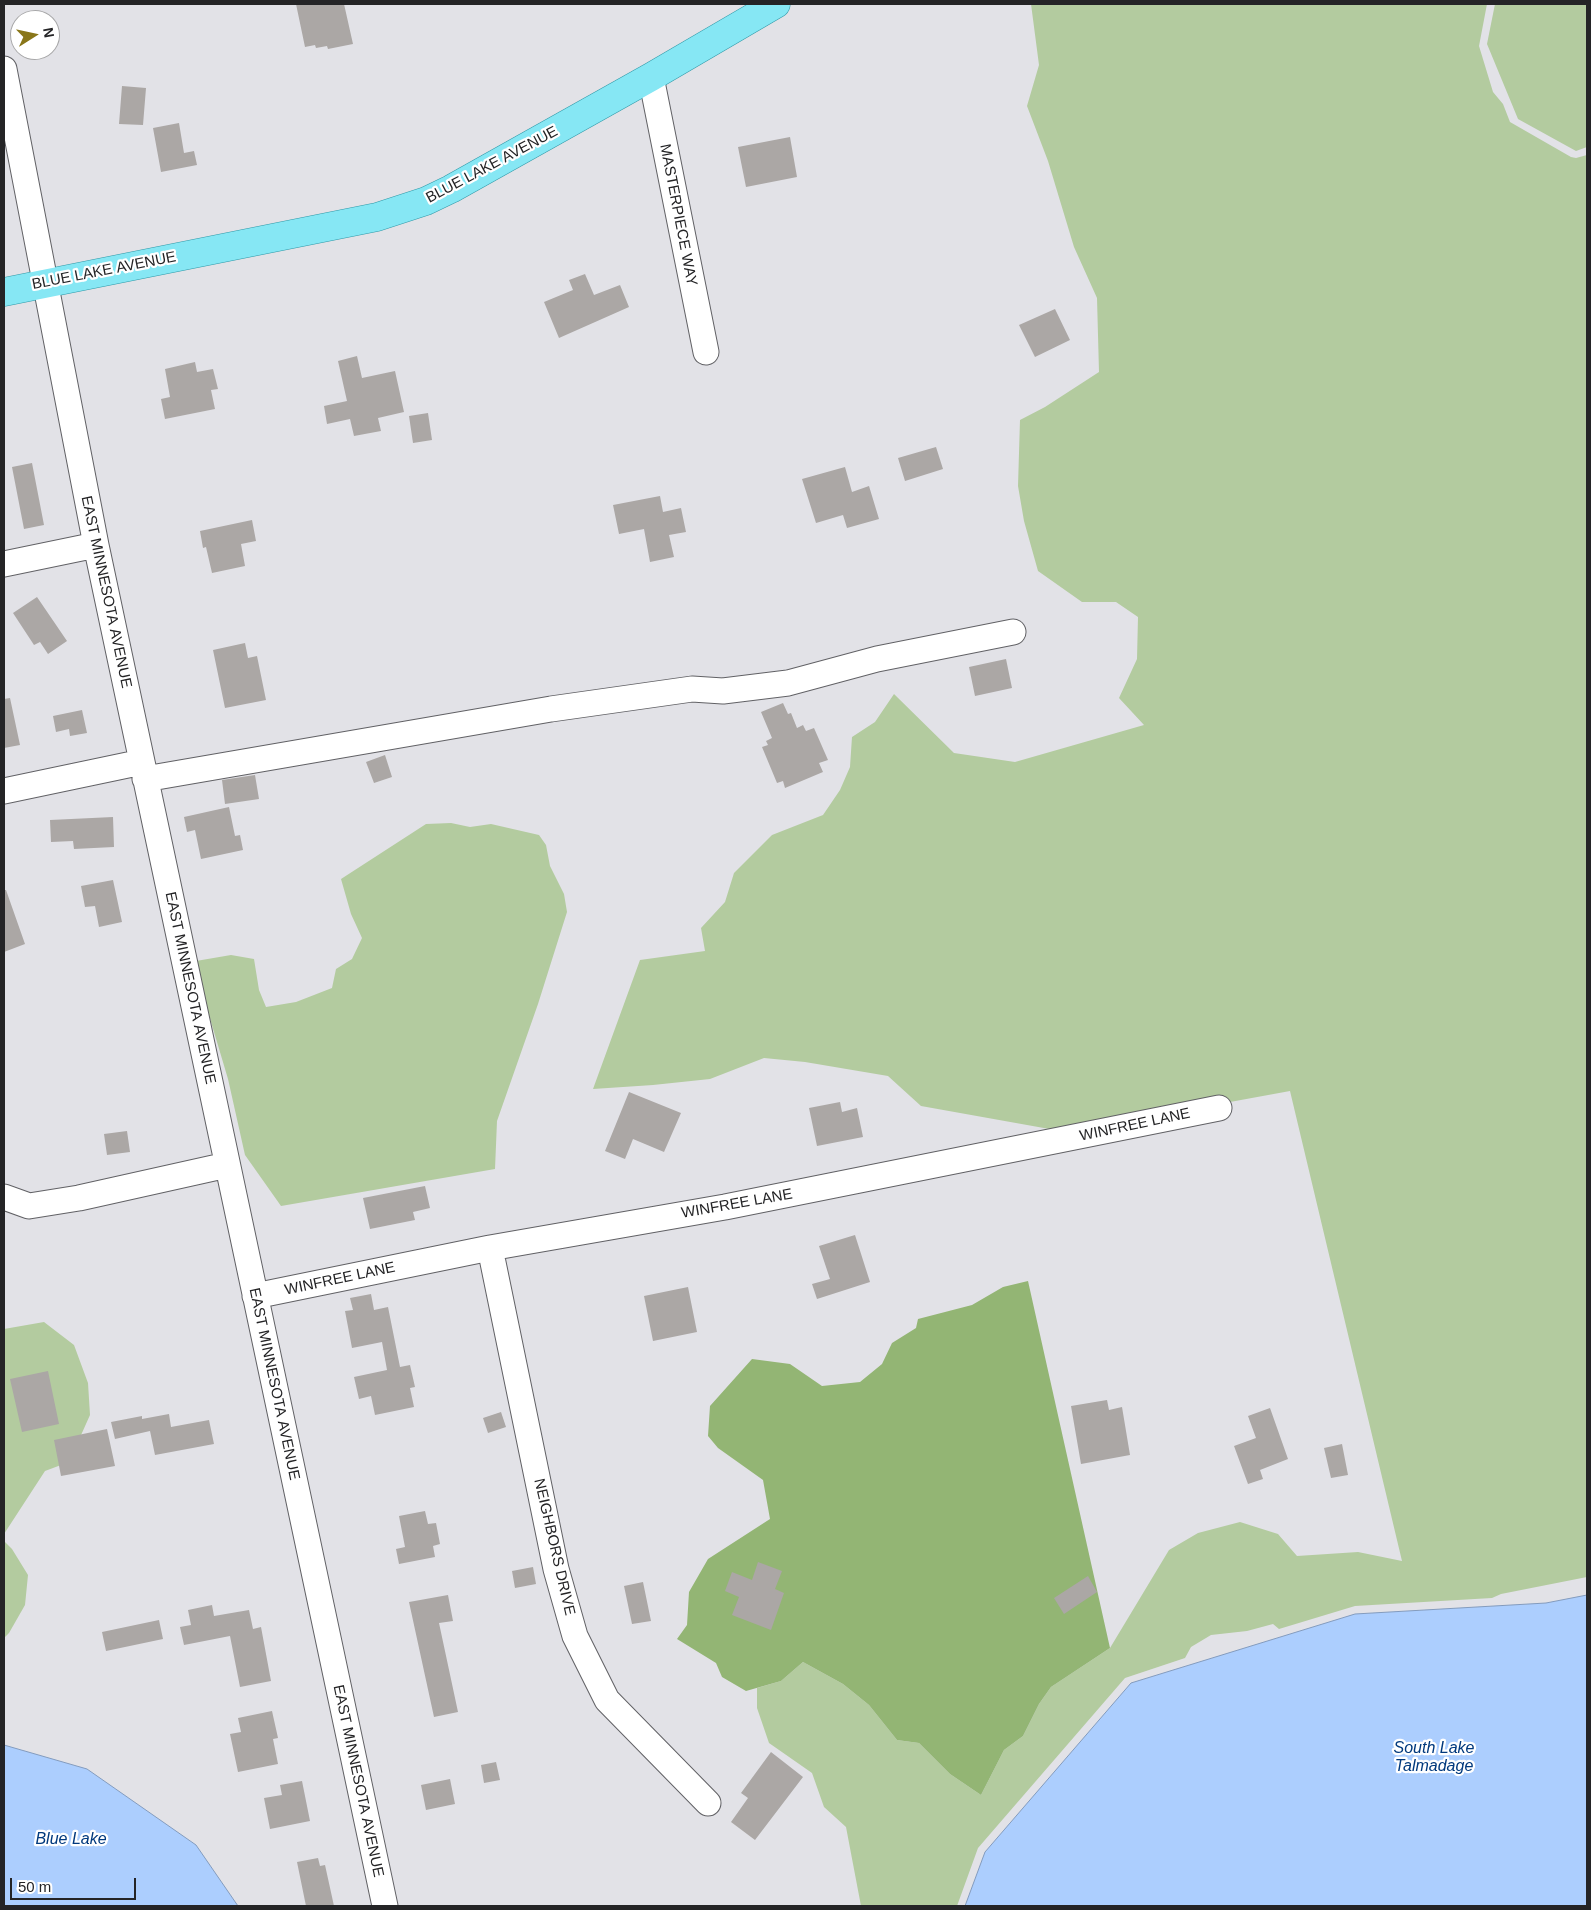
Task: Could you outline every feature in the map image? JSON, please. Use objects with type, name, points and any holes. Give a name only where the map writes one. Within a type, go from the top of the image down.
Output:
[{"type":"main road","name":"BLUE LAKE AVENUE","points":[[4,292],[45,282],[376,217],[426,200],[451,189],[651,77],[776,4]]},
{"type":"street","name":"EAST MINNESOTA AVENUE","points":[[4,69],[96,545],[385,1906]]},
{"type":"street","name":"MASTERPIECE WAY","points":[[651,77],[706,352]]},
{"type":"street","points":[[4,564],[96,545]]},
{"type":"street","points":[[4,791],[692,689],[723,691],[788,683],[877,659],[1013,632]]},
{"type":"street","name":"WINFREE LANE","points":[[255,1296],[490,1248],[725,1207],[1219,1108]]},
{"type":"street","points":[[4,1197],[13,1202],[29,1206],[79,1198],[227,1165]]},
{"type":"street","name":"NEIGHBORS DRIVE","points":[[490,1248],[556,1569],[575,1636],[607,1700],[708,1803]]},
{"type":"green space","points":[[1031,4],[1487,4],[1479,46],[1493,92],[1503,104],[1510,122],[1571,157],[1576,158],[1587,155],[1587,1577],[1501,1594],[1492,1598],[1355,1606],[1279,1629],[1273,1624],[1247,1631],[1211,1635],[1191,1647],[1185,1658],[1125,1678],[978,1848],[957,1906],[861,1906],[846,1827],[824,1807],[812,1773],[769,1743],[757,1708],[757,1688],[781,1681],[803,1662],[843,1684],[869,1705],[897,1740],[919,1743],[950,1774],[981,1795],[1004,1750],[1023,1736],[1039,1704],[1051,1687],[1110,1648],[1169,1550],[1198,1533],[1240,1522],[1278,1534],[1297,1556],[1358,1552],[1402,1561],[1290,1091],[1230,1102],[1228,1102],[1227,1098],[1140,1114],[1109,1117],[1055,1130],[921,1106],[888,1076],[805,1062],[764,1058],[710,1079],[593,1089],[640,960],[705,951],[701,928],[725,902],[734,873],[772,835],[823,815],[840,790],[850,767],[852,737],[875,722],[894,694],[954,753],[1015,762],[1144,725],[1119,698],[1137,659],[1138,617],[1116,602],[1082,602],[1038,571],[1024,521],[1018,486],[1020,420],[1045,407],[1099,372],[1097,298],[1074,247],[1048,161],[1027,106],[1039,65]]},
{"type":"green space","points":[[1495,4],[1587,4],[1587,147],[1576,151],[1518,119],[1487,44]]},
{"type":"green space","points":[[451,823],[470,827],[491,824],[539,835],[546,845],[550,866],[564,894],[567,912],[538,1004],[497,1121],[495,1169],[281,1206],[245,1155],[228,1079],[206,1005],[196,961],[231,955],[254,959],[259,990],[266,1007],[296,1002],[332,988],[336,969],[352,959],[362,938],[351,914],[341,879],[426,824]]},
{"type":"green space","points":[[1028,1281],[1110,1648],[1051,1687],[1039,1704],[1023,1736],[1004,1750],[981,1795],[950,1774],[919,1743],[897,1740],[869,1705],[843,1684],[803,1662],[781,1681],[746,1691],[722,1677],[716,1663],[677,1639],[687,1625],[689,1592],[708,1559],[770,1519],[763,1480],[718,1448],[708,1436],[710,1406],[752,1359],[790,1364],[822,1386],[860,1382],[882,1364],[892,1343],[916,1328],[918,1319],[972,1305],[1003,1287]]},
{"type":"green space","points":[[44,1322],[74,1345],[88,1383],[90,1415],[69,1462],[45,1471],[4,1534],[4,1329]]},
{"type":"green space","points":[[4,1541],[12,1549],[28,1575],[25,1605],[9,1633],[4,1638]]},
{"type":"water","name":"South Lake Talmadage","points":[[1587,1595],[1587,1906],[965,1906],[985,1852],[1131,1683],[1355,1614],[1546,1603]]},
{"type":"water","name":"Blue Lake","points":[[4,1745],[87,1769],[196,1845],[238,1906],[4,1906]]},
{"type":"building","points":[[296,4],[344,4],[353,44],[328,49],[327,46],[316,48],[315,45],[305,47]]},
{"type":"building","points":[[122,86],[146,88],[143,125],[119,124]]},
{"type":"building","points":[[179,123],[184,153],[194,151],[197,165],[161,172],[153,128]]},
{"type":"building","points":[[790,137],[797,177],[746,187],[738,147]]},
{"type":"building","points":[[585,274],[594,295],[620,285],[629,307],[559,338],[544,302],[573,290],[569,280]]},
{"type":"building","points":[[1055,309],[1070,340],[1035,357],[1019,325]]},
{"type":"building","points":[[357,356],[362,378],[395,371],[404,412],[378,418],[381,431],[354,436],[350,419],[327,424],[324,406],[347,401],[338,361]]},
{"type":"building","points":[[195,362],[197,372],[213,369],[218,389],[211,390],[215,409],[165,419],[161,399],[170,397],[165,369]]},
{"type":"building","points":[[428,413],[432,440],[413,443],[409,416]]},
{"type":"building","points":[[936,447],[943,469],[905,481],[898,458]]},
{"type":"building","points":[[32,463],[44,525],[24,529],[12,467]]},
{"type":"building","points":[[845,467],[852,492],[869,486],[879,519],[847,528],[843,515],[816,523],[802,479]]},
{"type":"building","points":[[660,496],[663,512],[681,508],[686,532],[669,535],[674,557],[650,562],[644,529],[619,534],[613,505]]},
{"type":"building","points":[[252,520],[256,541],[241,544],[245,566],[212,573],[206,547],[203,548],[200,531]]},
{"type":"building","points":[[37,597],[67,641],[48,654],[40,642],[34,645],[13,613]]},
{"type":"building","points":[[245,643],[248,658],[257,656],[266,700],[225,708],[213,650]]},
{"type":"building","points":[[1006,659],[1012,688],[975,696],[969,667]]},
{"type":"building","points":[[10,698],[20,745],[4,748],[4,699]]},
{"type":"building","points":[[783,703],[788,714],[791,713],[797,728],[803,725],[806,731],[814,728],[828,760],[819,763],[823,772],[785,788],[783,781],[777,783],[762,747],[768,745],[766,741],[772,738],[761,712]]},
{"type":"building","points":[[82,710],[87,733],[70,736],[69,729],[56,732],[53,716]]},
{"type":"building","points":[[385,755],[392,777],[374,783],[366,762]]},
{"type":"building","points":[[255,775],[259,799],[225,804],[222,780]]},
{"type":"building","points":[[229,807],[235,836],[240,835],[243,850],[201,859],[195,830],[187,832],[184,817]]},
{"type":"building","points":[[113,817],[114,847],[74,849],[73,841],[51,842],[50,820]]},
{"type":"building","points":[[113,880],[122,922],[99,927],[95,906],[85,907],[81,886]]},
{"type":"building","points":[[4,890],[6,890],[25,944],[4,952]]},
{"type":"building","points":[[629,1092],[681,1113],[664,1152],[633,1139],[625,1159],[605,1151]]},
{"type":"building","points":[[840,1102],[842,1112],[857,1108],[863,1137],[817,1146],[809,1108]]},
{"type":"building","points":[[127,1131],[130,1152],[107,1155],[104,1134]]},
{"type":"building","points":[[425,1186],[430,1208],[413,1212],[415,1220],[370,1229],[363,1198]]},
{"type":"building","points":[[855,1235],[870,1282],[817,1299],[812,1284],[830,1279],[819,1246]]},
{"type":"building","points":[[688,1287],[697,1332],[653,1341],[644,1296]]},
{"type":"building","points":[[371,1294],[374,1310],[388,1307],[400,1367],[410,1365],[415,1387],[410,1388],[414,1407],[375,1415],[371,1396],[359,1399],[354,1377],[387,1370],[382,1342],[352,1348],[345,1311],[353,1310],[350,1298]]},
{"type":"building","points":[[48,1371],[59,1424],[22,1432],[10,1379]]},
{"type":"building","points":[[1107,1400],[1109,1410],[1122,1407],[1130,1455],[1081,1464],[1071,1406]]},
{"type":"building","points":[[1270,1408],[1288,1459],[1260,1470],[1263,1479],[1248,1484],[1234,1446],[1256,1438],[1248,1416]]},
{"type":"building","points":[[501,1412],[506,1427],[488,1433],[483,1418]]},
{"type":"building","points":[[169,1414],[171,1427],[209,1420],[214,1444],[155,1455],[150,1431],[115,1439],[111,1422],[142,1416],[142,1419]]},
{"type":"building","points":[[107,1429],[115,1466],[61,1476],[54,1440]]},
{"type":"building","points":[[1342,1444],[1348,1475],[1331,1478],[1324,1448]]},
{"type":"building","points":[[425,1511],[428,1524],[436,1523],[440,1544],[433,1546],[435,1557],[399,1564],[396,1549],[405,1547],[399,1516]]},
{"type":"building","points":[[758,1562],[782,1571],[775,1589],[784,1593],[771,1630],[732,1615],[739,1597],[725,1591],[732,1572],[752,1580]]},
{"type":"building","points":[[533,1567],[536,1584],[515,1588],[512,1571]]},
{"type":"building","points":[[1088,1576],[1097,1592],[1064,1614],[1054,1598]]},
{"type":"building","points":[[643,1582],[651,1621],[632,1624],[624,1586]]},
{"type":"building","points":[[448,1595],[453,1621],[439,1623],[458,1712],[434,1717],[409,1602]]},
{"type":"building","points":[[212,1605],[214,1616],[249,1610],[253,1629],[261,1627],[271,1681],[240,1687],[230,1636],[184,1645],[180,1627],[191,1625],[188,1610]]},
{"type":"building","points":[[159,1620],[163,1639],[106,1651],[102,1632]]},
{"type":"building","points":[[272,1711],[278,1738],[273,1739],[278,1764],[238,1772],[230,1734],[241,1732],[238,1718]]},
{"type":"building","points":[[771,1752],[803,1777],[755,1840],[731,1822],[748,1798],[741,1793]]},
{"type":"building","points":[[496,1762],[500,1780],[484,1783],[481,1765]]},
{"type":"building","points":[[450,1779],[455,1804],[426,1810],[421,1785]]},
{"type":"building","points":[[302,1781],[310,1821],[270,1829],[264,1798],[282,1795],[280,1785]]},
{"type":"building","points":[[318,1858],[320,1866],[325,1865],[334,1906],[306,1906],[297,1862]]}]
